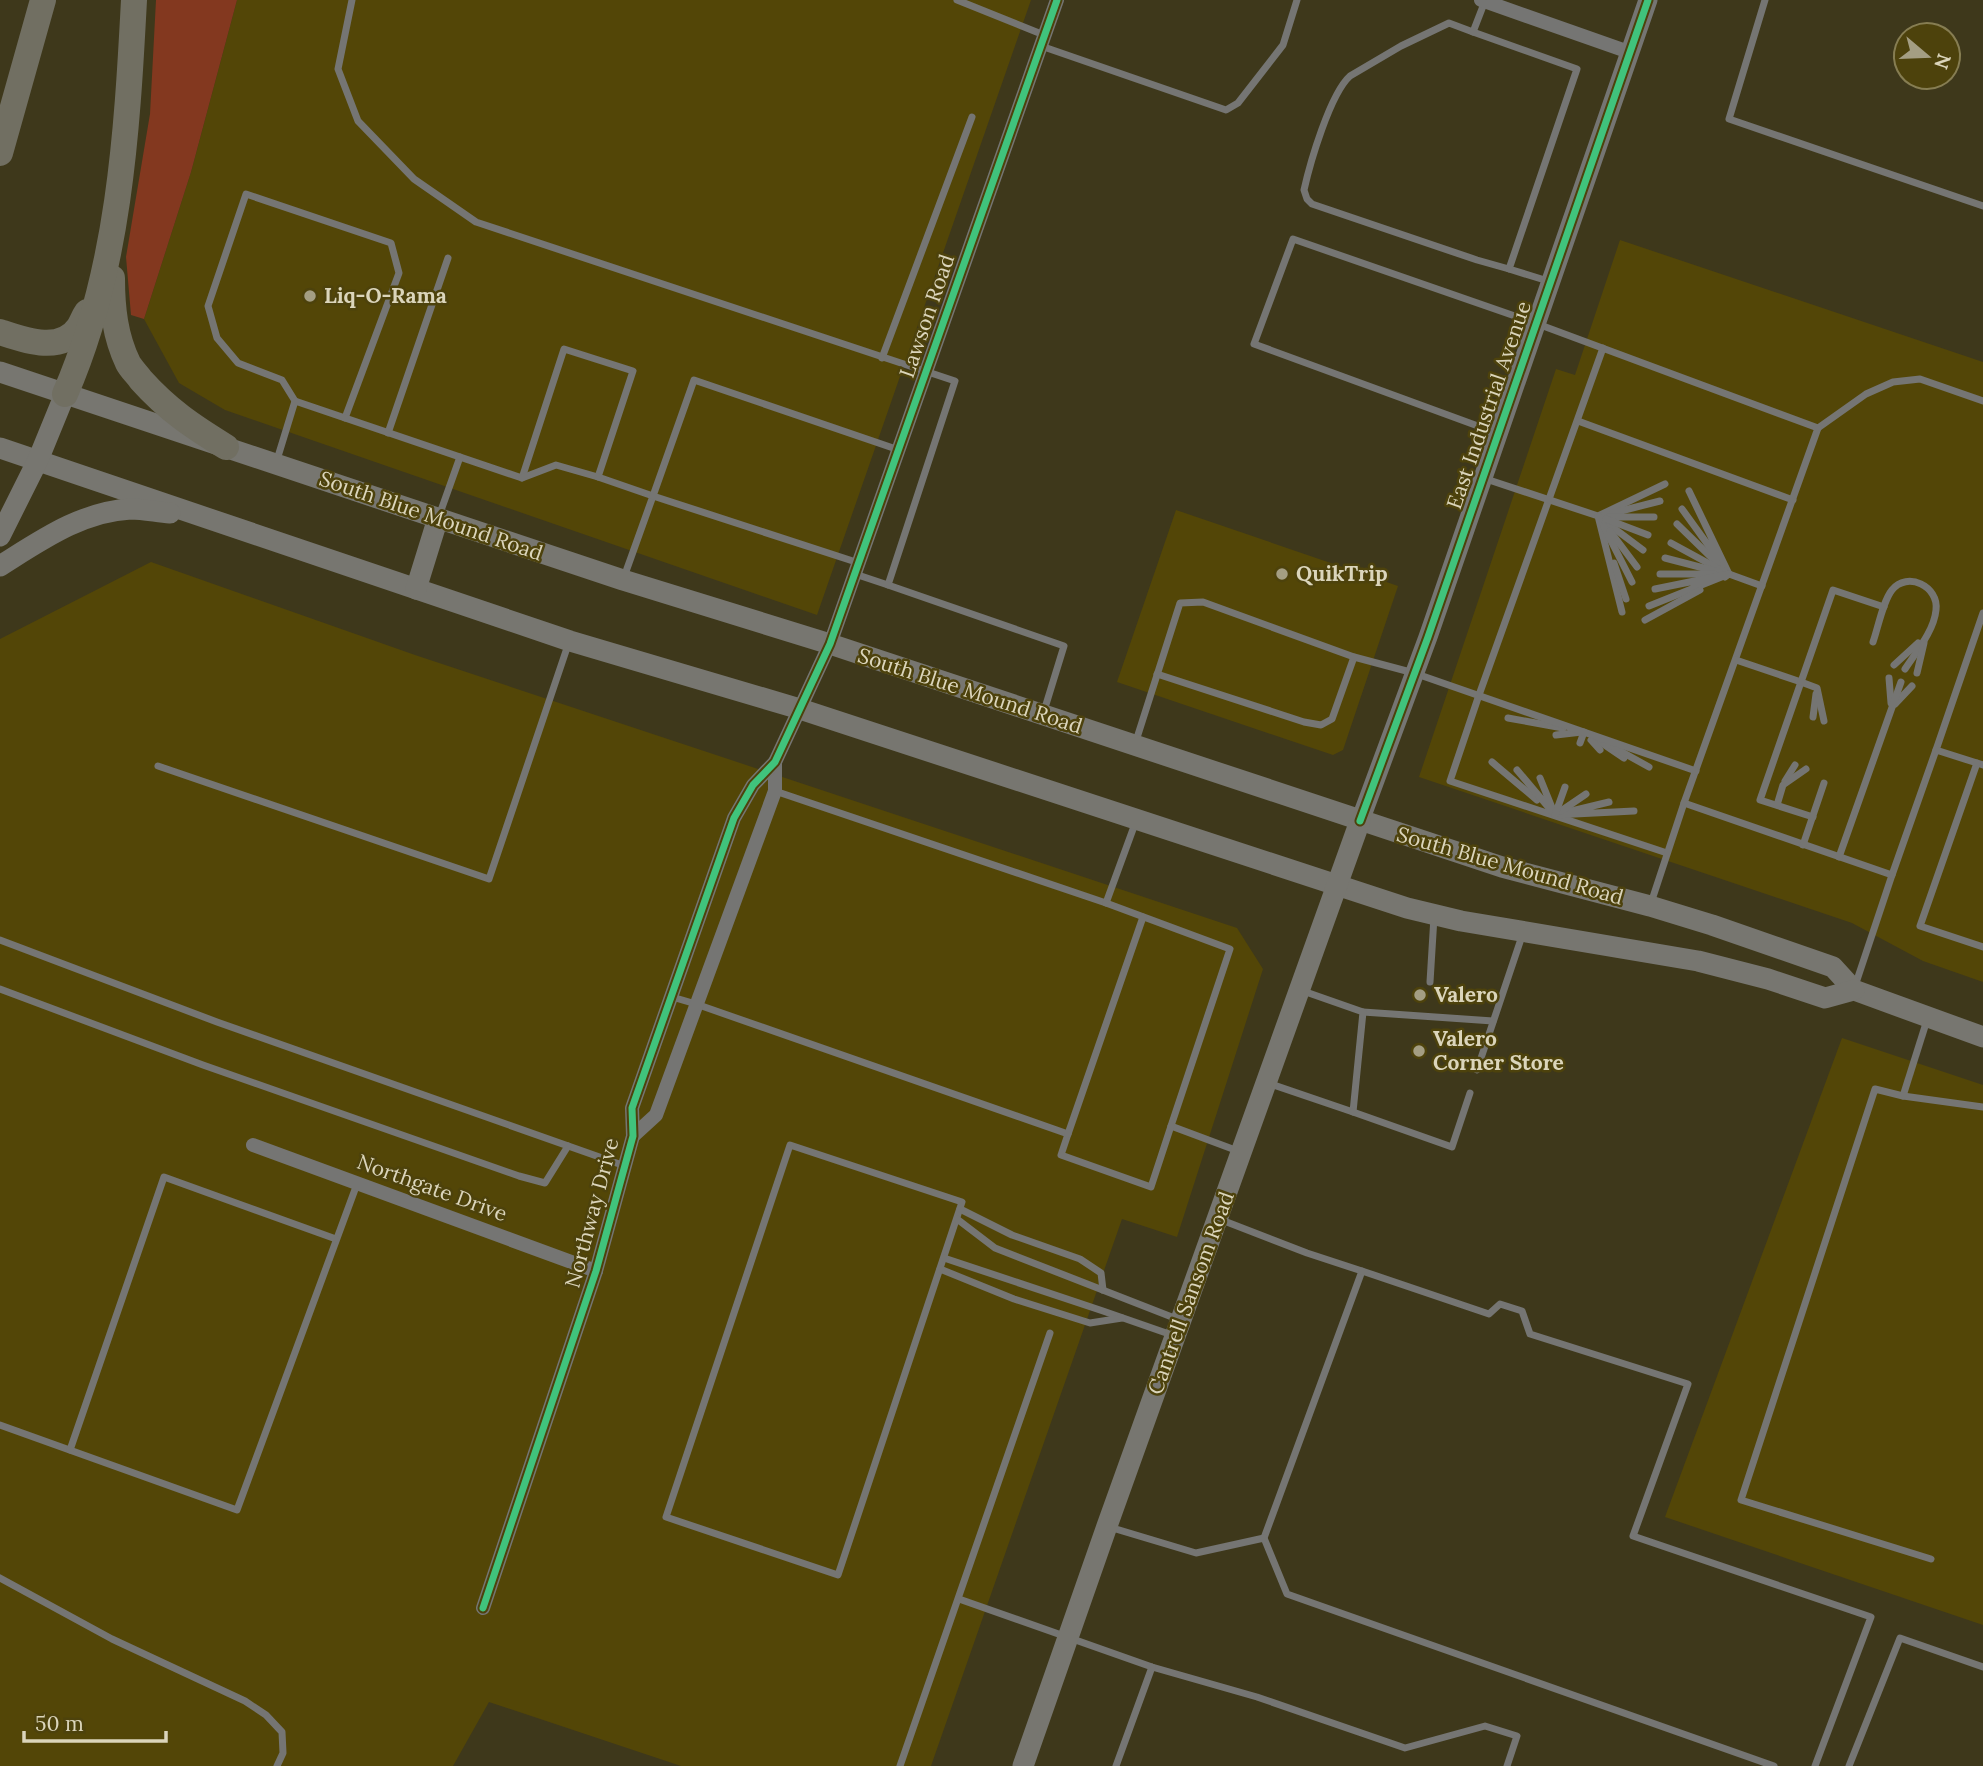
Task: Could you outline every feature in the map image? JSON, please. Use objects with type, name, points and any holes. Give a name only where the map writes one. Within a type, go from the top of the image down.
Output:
[{"type":"highway","points":[[0,153],[43,0]]},
{"type":"highway","points":[[65,394],[92,318],[109,249],[129,97],[134,0]]},
{"type":"highway","points":[[0,332],[22,340],[47,344],[78,330],[109,249]]},
{"type":"highway","points":[[109,249],[112,310],[129,365],[157,397],[183,420],[226,447]]},
{"type":"main road","name":"South Blue Mound Road","points":[[0,372],[623,580],[830,644],[1502,867],[1712,925],[1833,967],[1854,990],[1983,1037]]},
{"type":"main road","points":[[0,536],[38,460],[65,394]]},
{"type":"main road","points":[[0,447],[569,641],[800,709],[1434,915],[1723,967],[1825,998],[1854,990]]},
{"type":"main road","points":[[0,566],[69,525],[100,513],[132,509],[211,518]]},
{"type":"main road","points":[[416,589],[438,518]]},
{"type":"main road","name":"Cantrell Sansom Road","points":[[1023,1766],[1360,821]]},
{"type":"street","name":"Lawson Road","points":[[830,644],[1057,0]]},
{"type":"street","name":"East Industrial Avenue","points":[[1360,821],[1498,434],[1648,0]]},
{"type":"street","points":[[1492,2],[1629,52]]},
{"type":"street","name":"Northway Drive","points":[[483,1608],[596,1271],[633,1136],[632,1108],[734,818],[753,785],[775,762],[830,644]]},
{"type":"street","name":"Northway Drive","points":[[633,1136],[656,1115],[775,791],[775,762]]},
{"type":"street","name":"Northgate Drive","points":[[253,1145],[596,1271]]},
{"type":"lane","points":[[352,0],[338,69],[358,121],[414,179],[476,222],[955,381],[888,585]]},
{"type":"lane","points":[[957,0],[1042,40],[1226,110],[1238,103],[1283,45],[1297,0]]},
{"type":"lane","points":[[1766,0],[1729,119],[1983,206]]},
{"type":"lane","points":[[1473,32],[1492,2]]},
{"type":"lane","points":[[1509,269],[1577,69],[1449,23],[1401,46],[1343,82],[1328,115],[1304,190],[1307,199],[1312,204],[1477,261],[1550,282]]},
{"type":"lane","points":[[882,358],[972,117]]},
{"type":"lane","points":[[345,418],[399,273],[391,243],[247,194],[208,306],[217,338],[238,363],[282,380],[295,401],[388,433],[522,478],[556,465],[598,477],[857,569],[888,585],[1064,646],[1043,715]]},
{"type":"lane","points":[[1498,434],[1254,344],[1293,239],[1535,323],[1818,428]]},
{"type":"lane","points":[[388,433],[448,258]]},
{"type":"lane","points":[[1604,348],[1450,781],[1667,853]]},
{"type":"lane","points":[[522,478],[564,349],[633,371],[598,477]]},
{"type":"lane","points":[[1650,906],[1818,428],[1866,394],[1892,382],[1920,379],[1983,401]]},
{"type":"lane","points":[[623,580],[694,380],[898,450]]},
{"type":"lane","points":[[275,464],[295,401]]},
{"type":"lane","points":[[1578,421],[1793,500]]},
{"type":"lane","points":[[438,518],[460,457]]},
{"type":"lane","points":[[1482,477],[1648,535]]},
{"type":"lane","points":[[1598,516],[1665,484]]},
{"type":"lane","points":[[1689,491],[1729,575]]},
{"type":"lane","points":[[1598,516],[1660,501]]},
{"type":"lane","points":[[1682,509],[1729,575]]},
{"type":"lane","points":[[1598,516],[1654,517]]},
{"type":"lane","points":[[1598,516],[1643,550]]},
{"type":"lane","points":[[1598,516],[1637,566]]},
{"type":"lane","points":[[1598,516],[1632,582]]},
{"type":"lane","points":[[1598,516],[1626,598]]},
{"type":"lane","points":[[1598,516],[1622,612]]},
{"type":"lane","points":[[1677,524],[1729,575]]},
{"type":"lane","points":[[1671,543],[1729,575]]},
{"type":"lane","points":[[1665,558],[1762,586]]},
{"type":"lane","points":[[1660,574],[1729,575]]},
{"type":"lane","points":[[1655,589],[1729,575]]},
{"type":"lane","points":[[1649,606],[1729,575]]},
{"type":"lane","points":[[1644,620],[1729,575]]},
{"type":"lane","points":[[1873,642],[1889,593],[1897,584],[1909,581],[1924,584],[1934,594],[1937,608],[1933,622],[1905,669]]},
{"type":"lane","points":[[1812,817],[1760,800],[1833,590],[1884,607]]},
{"type":"lane","points":[[1135,745],[1180,603],[1203,602],[1354,657],[1479,695],[1696,771]]},
{"type":"lane","points":[[1854,990],[1982,618]]},
{"type":"lane","points":[[1894,665],[1926,635]]},
{"type":"lane","points":[[1917,673],[1926,635]]},
{"type":"lane","points":[[158,766],[489,879],[569,641]]},
{"type":"lane","points":[[1157,674],[1304,722],[1321,725],[1332,719],[1354,657]]},
{"type":"lane","points":[[1736,660],[1817,688]]},
{"type":"lane","points":[[1889,678],[1892,707]]},
{"type":"lane","points":[[1839,857],[1901,682]]},
{"type":"lane","points":[[1892,707],[1912,686]]},
{"type":"lane","points":[[1813,717],[1817,688]]},
{"type":"lane","points":[[1817,688],[1824,721]]},
{"type":"lane","points":[[1508,718],[1584,732],[1649,767]]},
{"type":"lane","points":[[1533,727],[1584,732],[1624,758]]},
{"type":"lane","points":[[1556,735],[1584,732]]},
{"type":"lane","points":[[1580,743],[1584,732]]},
{"type":"lane","points":[[1584,732],[1600,750]]},
{"type":"lane","points":[[1936,750],[1980,764],[1920,926],[1983,947]]},
{"type":"lane","points":[[1492,762],[1555,815],[1634,811]]},
{"type":"lane","points":[[1777,805],[1783,785],[1795,765]]},
{"type":"lane","points":[[1783,785],[1806,769]]},
{"type":"lane","points":[[1517,770],[1555,815]]},
{"type":"lane","points":[[1541,778],[1555,815]]},
{"type":"lane","points":[[1803,845],[1824,783]]},
{"type":"lane","points":[[1555,815],[1565,787]]},
{"type":"lane","points":[[775,791],[1106,904],[1143,917],[1230,948],[1151,1187],[1062,1155],[1143,917]]},
{"type":"lane","points":[[1555,815],[1586,794]]},
{"type":"lane","points":[[1555,815],[1609,802]]},
{"type":"lane","points":[[1684,803],[1892,875]]},
{"type":"lane","points":[[1106,904],[1137,818]]},
{"type":"lane","points":[[1430,982],[1434,915]]},
{"type":"lane","points":[[1477,1070],[1523,932]]},
{"type":"lane","points":[[0,940],[218,1022],[626,1166]]},
{"type":"lane","points":[[0,989],[203,1065],[519,1176],[545,1183],[568,1146]]},
{"type":"lane","points":[[1299,990],[1363,1012],[1429,1013],[1493,1021]]},
{"type":"lane","points":[[670,996],[1068,1134]]},
{"type":"lane","points":[[1353,1112],[1363,1012]]},
{"type":"lane","points":[[1903,1096],[1928,1017]]},
{"type":"lane","points":[[1265,1082],[1452,1147],[1470,1093]]},
{"type":"lane","points":[[1931,1559],[1741,1500],[1875,1089],[1903,1096],[1983,1107]]},
{"type":"lane","points":[[1171,1126],[1240,1152]]},
{"type":"lane","points":[[790,1145],[962,1202],[960,1209],[838,1575],[666,1517],[790,1145]]},
{"type":"lane","points":[[70,1450],[164,1177],[336,1239]]},
{"type":"lane","points":[[0,1425],[237,1510],[357,1183]]},
{"type":"lane","points":[[960,1209],[1012,1235],[1080,1259],[1101,1273],[1103,1290]]},
{"type":"lane","points":[[957,1219],[995,1248],[1103,1290],[1178,1329]]},
{"type":"lane","points":[[1218,1219],[1307,1253],[1489,1314],[1500,1304],[1522,1311],[1530,1334],[1688,1384],[1633,1536],[1871,1617],[1815,1766]]},
{"type":"lane","points":[[944,1258],[1123,1318],[1178,1329]]},
{"type":"lane","points":[[940,1269],[1014,1299],[1090,1323],[1123,1318]]},
{"type":"lane","points":[[1362,1271],[1264,1538],[1287,1594],[1774,1766]]},
{"type":"lane","points":[[900,1766],[1050,1333]]},
{"type":"lane","points":[[1107,1526],[1196,1553],[1264,1538]]},
{"type":"lane","points":[[0,1578],[112,1640],[245,1701],[266,1715],[282,1732],[283,1753],[277,1766]]},
{"type":"lane","points":[[959,1599],[1152,1667],[1257,1697],[1405,1748],[1485,1726],[1517,1736],[1507,1766]]},
{"type":"lane","points":[[1849,1766],[1900,1637],[1983,1667]]},
{"type":"lane","points":[[1116,1766],[1152,1667]]},
{"type":"shaded area","points":[[156,0],[237,0],[191,172],[144,319],[131,315],[126,257],[150,114]]},
{"type":"shaded area","points":[[237,0],[1031,0],[817,615],[225,410],[179,383],[144,319],[191,172]]},
{"type":"shaded area","points":[[1620,240],[1983,362],[1983,982],[1923,961],[1852,923],[1419,777],[1556,369],[1575,375]]},
{"type":"shaded area","points":[[1176,510],[1398,586],[1343,750],[1333,755],[1117,682]]},
{"type":"shaded area","points":[[151,562],[415,655],[1237,928],[1263,969],[1177,1237],[1122,1219],[931,1766],[681,1766],[489,1702],[453,1766],[0,1766],[0,639]]},
{"type":"shaded area","points":[[1842,1038],[1983,1085],[1983,1625],[1665,1517]]},
{"type":"cycle path","points":[[483,1608],[596,1271],[633,1136],[632,1108],[734,818],[753,785],[775,762],[830,644],[1057,0]]},
{"type":"cycle path","points":[[1360,821],[1428,637],[1648,0]]},
{"type":"place","name":"Liq-O-Rama","points":[[310,296]]},
{"type":"place","name":"QuikTrip","points":[[1282,574]]},
{"type":"place","name":"Valero","points":[[1420,995]]},
{"type":"place","name":"Valero Corner Store","points":[[1419,1051]]}]
